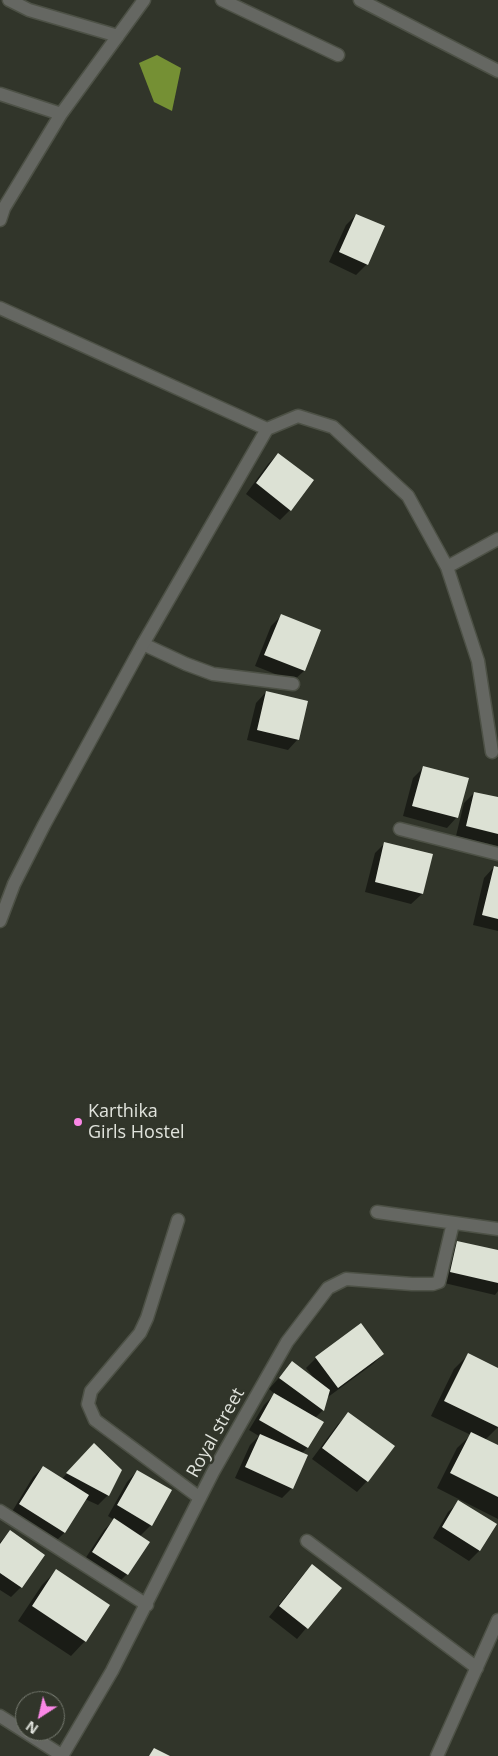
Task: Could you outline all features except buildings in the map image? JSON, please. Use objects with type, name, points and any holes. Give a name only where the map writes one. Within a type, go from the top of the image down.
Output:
[{"type":"street","points":[[9,0],[29,10],[118,36]]},
{"type":"street","points":[[0,220],[4,208],[61,114],[144,0]]},
{"type":"street","points":[[222,0],[338,55]]},
{"type":"street","points":[[360,0],[498,71]]},
{"type":"street","points":[[0,94],[61,114]]},
{"type":"street","points":[[0,308],[267,429]]},
{"type":"street","points":[[0,921],[14,884],[44,825],[143,644],[267,429],[298,416],[333,427],[408,496],[447,567],[478,661],[492,752]]},
{"type":"street","points":[[447,567],[498,539]]},
{"type":"street","points":[[143,644],[186,664],[214,674],[293,684]]},
{"type":"street","points":[[400,829],[498,854]]},
{"type":"street","points":[[377,1212],[498,1229]]},
{"type":"street","points":[[178,1220],[147,1318],[140,1333],[91,1391],[88,1404],[95,1420],[200,1498]]},
{"type":"street","name":"Royal street","points":[[62,1756],[112,1671],[147,1606],[213,1472],[287,1342],[328,1288],[346,1279],[412,1284],[433,1284],[439,1282],[453,1223]]},
{"type":"street","points":[[0,1510],[147,1606]]},
{"type":"street","points":[[307,1541],[477,1668]]},
{"type":"street","points":[[437,1756],[498,1620]]},
{"type":"street","points":[[0,1716],[62,1756]]},
{"type":"shaded area","points":[[157,55],[181,68],[172,111],[154,102],[139,63]]},
{"type":"place","name":"Karthika Girls Hostel","points":[[78,1122]]}]
